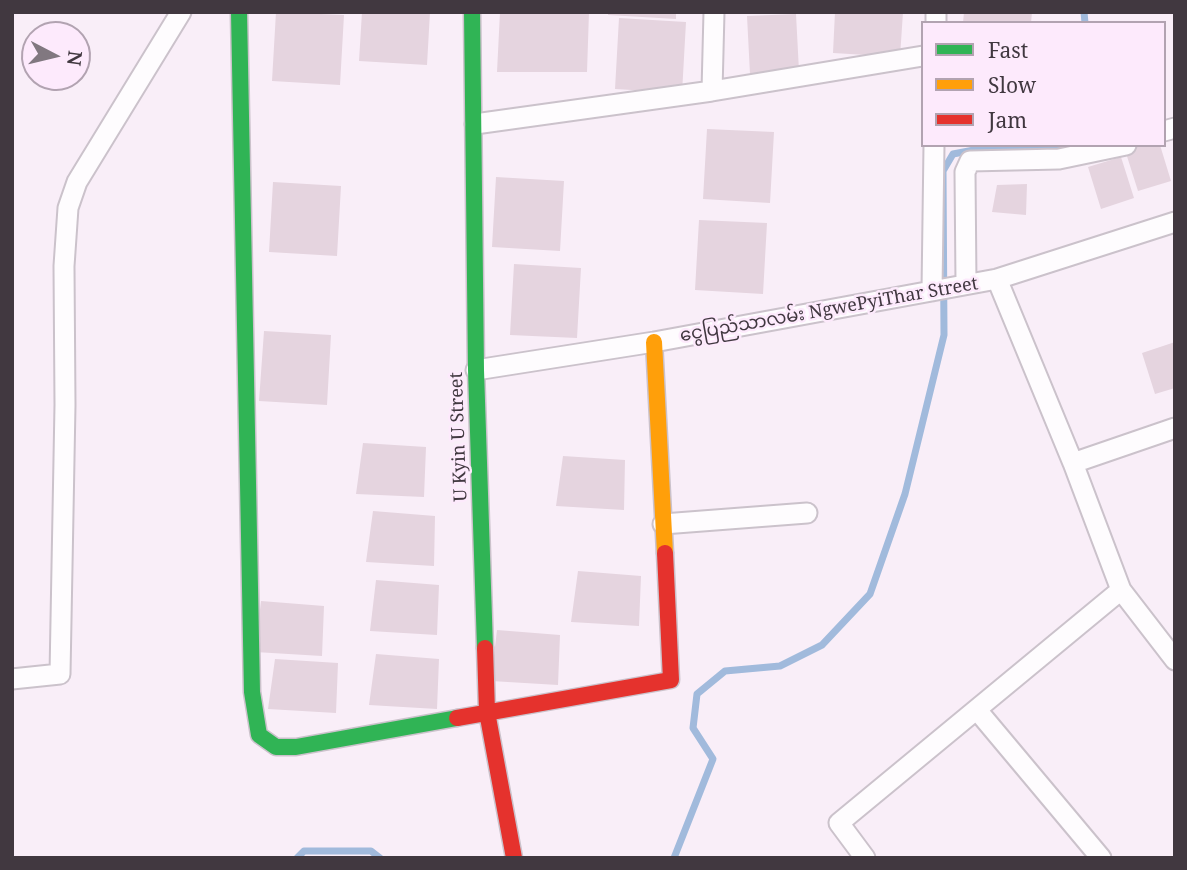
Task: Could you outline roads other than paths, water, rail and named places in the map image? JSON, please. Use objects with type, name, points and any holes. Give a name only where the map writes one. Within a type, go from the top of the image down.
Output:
[{"type":"street","points":[[12,679],[60,674],[65,405],[64,266],[68,208],[77,182],[181,12]]},
{"type":"street","points":[[239,12],[252,692],[259,735],[276,747],[296,747],[671,680],[654,342]]},
{"type":"street","name":"U Kyin U Street","points":[[472,12],[476,370],[486,712],[514,858]]},
{"type":"street","points":[[712,91],[714,12]]},
{"type":"street","points":[[475,124],[712,91],[921,55]]},
{"type":"street","points":[[932,291],[934,147]]},
{"type":"street","points":[[966,284],[965,172],[970,161],[1059,159],[1116,147]]},
{"type":"street","name":"ငွေပြည်သာလမ်း NgwePyiThar Street","points":[[476,370],[654,342],[997,279],[1175,222]]},
{"type":"street","points":[[997,279],[1073,463],[1121,590],[1175,660]]},
{"type":"street","points":[[1073,463],[1175,428]]},
{"type":"street","points":[[663,524],[807,513]]},
{"type":"street","points":[[865,858],[839,823],[1121,590]]},
{"type":"street","points":[[976,710],[1101,858]]},
{"type":"waterway","points":[[1084,12],[1085,21]]},
{"type":"waterway","points":[[674,858],[713,759],[693,728],[697,694],[725,671],[780,666],[822,645],[870,594],[905,494],[944,335],[943,171],[953,154],[974,150],[1037,147]]},
{"type":"waterway","points":[[297,858],[304,851],[371,851],[380,858]]}]
